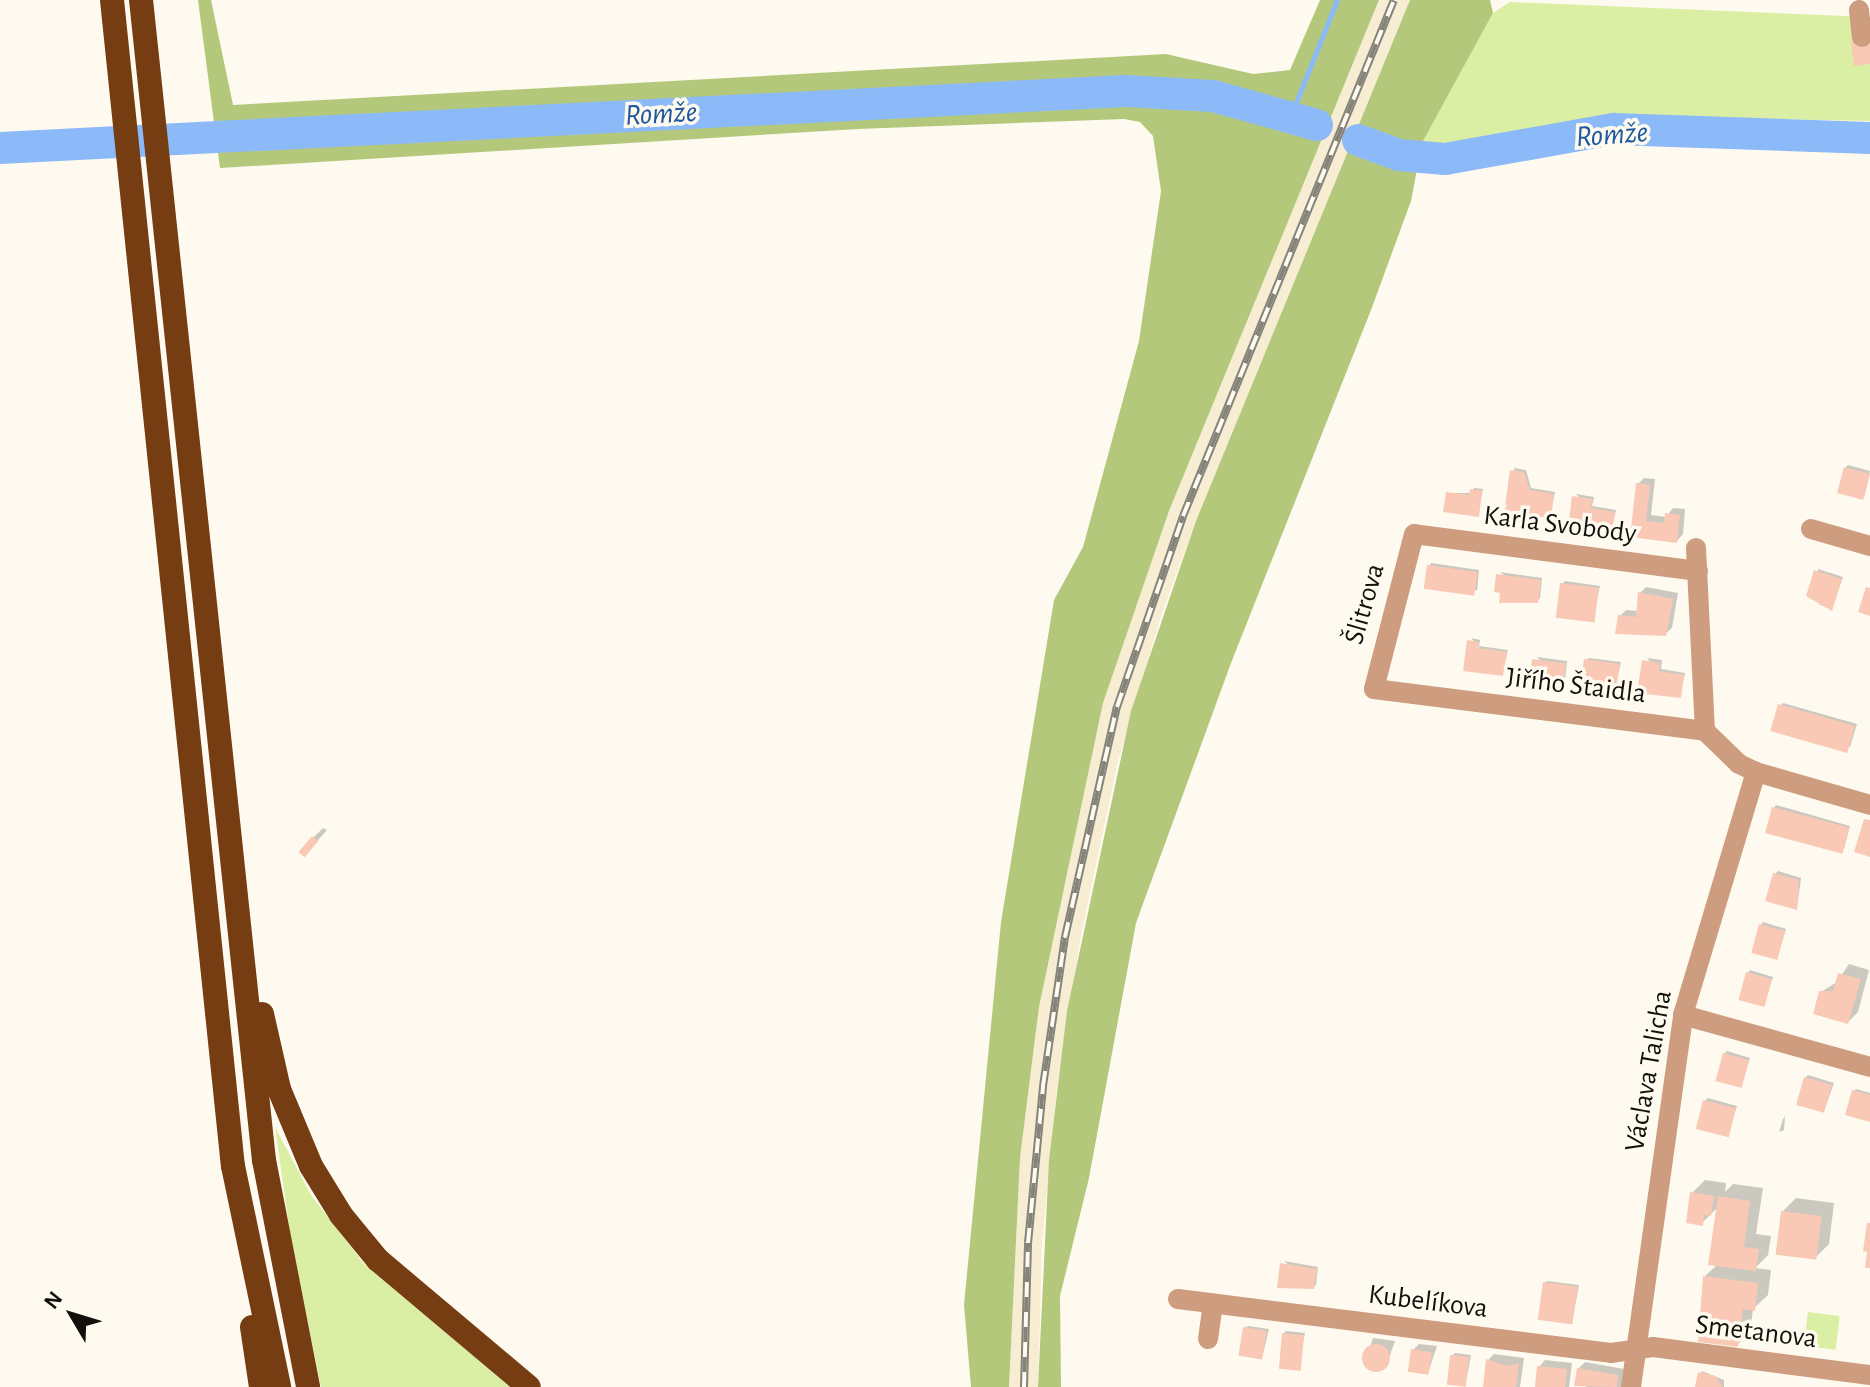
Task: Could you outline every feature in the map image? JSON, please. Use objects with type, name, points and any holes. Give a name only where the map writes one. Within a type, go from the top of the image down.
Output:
[{"type":"highway","points":[[112,0],[127,121],[233,1166],[261,1387]]},
{"type":"highway","points":[[141,0],[264,1160],[308,1387]]},
{"type":"highway","points":[[238,906],[279,1089],[311,1166],[378,1260],[529,1387]]},
{"type":"highway","points":[[233,1166],[279,1387]]},
{"type":"street","points":[[1862,10],[1862,37]]},
{"type":"street","points":[[1811,529],[1870,546]]},
{"type":"street","name":"Karla Svobody","points":[[1414,534],[1698,571]]},
{"type":"street","name":"Šlitrova","points":[[1374,689],[1414,534]]},
{"type":"street","points":[[1696,548],[1705,731],[1739,764],[1756,772],[1870,805]]},
{"type":"street","name":"Jiřího Štaidla","points":[[1374,689],[1705,731]]},
{"type":"street","name":"Václava Talicha","points":[[1631,1387],[1683,1015],[1756,772]]},
{"type":"street","points":[[1683,1015],[1870,1067]]},
{"type":"street","name":"Kubelíkova","points":[[1178,1299],[1611,1353],[1635,1348]]},
{"type":"street","points":[[1208,1339],[1213,1304]]},
{"type":"street","name":"Smetanova","points":[[1635,1348],[1870,1375]]},
{"type":"shaded area","points":[[1379,0],[1410,0],[1196,521],[1161,616],[1117,765],[1080,940],[1057,1088],[1042,1244],[1038,1387],[1009,1387],[1020,1158],[1039,1007],[1103,703],[1169,511]]},
{"type":"green space","points":[[198,0],[211,0],[233,105],[1166,54],[1253,74],[1290,70],[1320,0],[1379,0],[1169,511],[1103,703],[1039,1007],[1020,1158],[1009,1387],[971,1387],[964,1305],[1001,922],[1054,600],[1083,547],[1139,341],[1161,191],[1153,136],[1140,122],[1124,119],[858,129],[220,168]]},
{"type":"green space","points":[[1410,0],[1490,0],[1493,13],[1422,143],[1411,201],[1231,663],[1136,923],[1089,1178],[1060,1296],[1061,1387],[1038,1387],[1049,1160],[1067,1011],[1131,711],[1196,521]]},
{"type":"green space","points":[[1510,2],[1870,17],[1870,121],[1605,115],[1454,144],[1422,143],[1493,13]]},
{"type":"green space","points":[[275,1127],[311,1195],[364,1264],[510,1387],[321,1387],[292,1246]]},
{"type":"green space","points":[[1808,1312],[1840,1316],[1836,1350],[1804,1346]]},
{"type":"building","points":[[1870,39],[1870,64],[1854,66],[1851,42]]},
{"type":"building","points":[[1844,467],[1870,474],[1863,500],[1837,493]]},
{"type":"building","points":[[1510,470],[1524,472],[1530,490],[1554,494],[1551,518],[1522,515],[1521,523],[1503,520]]},
{"type":"building","points":[[1636,483],[1650,485],[1646,521],[1664,523],[1665,513],[1680,515],[1677,543],[1630,537]]},
{"type":"building","points":[[1470,489],[1482,491],[1479,517],[1443,512],[1446,492],[1469,495]]},
{"type":"building","points":[[1572,496],[1592,499],[1591,508],[1615,512],[1612,534],[1568,529]]},
{"type":"building","points":[[1427,565],[1478,572],[1474,596],[1424,589]]},
{"type":"building","points":[[1814,570],[1842,579],[1832,611],[1806,596]]},
{"type":"building","points":[[1496,574],[1541,580],[1538,603],[1499,603],[1500,593],[1494,592]]},
{"type":"building","points":[[1560,583],[1599,588],[1594,622],[1556,618]]},
{"type":"building","points":[[1866,587],[1870,588],[1870,616],[1858,612]]},
{"type":"building","points":[[1638,592],[1673,599],[1666,636],[1615,634],[1618,615],[1636,617]]},
{"type":"building","points":[[1467,640],[1479,642],[1478,648],[1507,652],[1503,676],[1463,671]]},
{"type":"building","points":[[1532,659],[1566,663],[1563,684],[1529,680]]},
{"type":"building","points":[[1584,659],[1620,664],[1616,692],[1580,687]]},
{"type":"building","points":[[1642,660],[1660,663],[1659,671],[1684,675],[1681,698],[1637,693]]},
{"type":"building","points":[[1778,704],[1855,726],[1847,753],[1770,731]]},
{"type":"building","points":[[1772,807],[1849,828],[1842,854],[1765,833]]},
{"type":"building","points":[[1864,819],[1870,820],[1870,857],[1854,852]]},
{"type":"building","points":[[312,836],[318,841],[305,857],[299,852]]},
{"type":"building","points":[[1773,873],[1799,880],[1797,910],[1765,901]]},
{"type":"building","points":[[1759,924],[1785,931],[1777,960],[1751,953]]},
{"type":"building","points":[[1746,972],[1772,979],[1765,1007],[1738,1000]]},
{"type":"building","points":[[1838,973],[1861,979],[1848,1024],[1813,1014],[1819,991],[1833,991]]},
{"type":"building","points":[[1723,1053],[1749,1060],[1742,1088],[1715,1081]]},
{"type":"building","points":[[1804,1077],[1832,1085],[1824,1113],[1796,1105]]},
{"type":"building","points":[[1852,1090],[1870,1095],[1870,1122],[1845,1115]]},
{"type":"building","points":[[1703,1100],[1736,1108],[1729,1137],[1696,1129]]},
{"type":"building","points":[[1690,1192],[1714,1196],[1711,1216],[1704,1215],[1703,1226],[1686,1223]]},
{"type":"building","points":[[1718,1196],[1750,1201],[1744,1247],[1759,1249],[1756,1271],[1708,1265]]},
{"type":"building","points":[[1781,1211],[1822,1216],[1816,1260],[1776,1255]]},
{"type":"building","points":[[1867,1223],[1870,1223],[1870,1268],[1865,1268],[1867,1252],[1863,1251]]},
{"type":"building","points":[[1280,1263],[1317,1269],[1314,1289],[1277,1288]]},
{"type":"building","points":[[1703,1276],[1758,1283],[1755,1311],[1743,1309],[1738,1347],[1698,1342]]},
{"type":"building","points":[[1543,1282],[1578,1287],[1572,1325],[1538,1320]]},
{"type":"building","points":[[1243,1327],[1267,1331],[1262,1359],[1238,1356]]},
{"type":"building","points":[[1282,1333],[1304,1335],[1301,1371],[1279,1369]]},
{"type":"building","points":[[1376,1344],[1386,1348],[1390,1358],[1386,1368],[1376,1372],[1366,1368],[1362,1358],[1366,1348]]},
{"type":"building","points":[[1411,1349],[1432,1352],[1429,1375],[1408,1372]]},
{"type":"building","points":[[1450,1355],[1469,1357],[1466,1387],[1447,1385]]},
{"type":"building","points":[[1486,1359],[1507,1366],[1519,1363],[1516,1387],[1483,1387]]},
{"type":"building","points":[[1537,1366],[1567,1369],[1565,1387],[1535,1387]]},
{"type":"building","points":[[1577,1368],[1618,1375],[1617,1387],[1574,1386]]},
{"type":"building","points":[[1698,1372],[1716,1376],[1722,1387],[1695,1387]]},
{"type":"waterway","points":[[1291,115],[1337,0]]},
{"type":"waterway","name":"Romže","points":[[0,148],[1126,91],[1213,96],[1317,125]]},
{"type":"waterway","name":"Romže","points":[[1358,140],[1399,155],[1445,159],[1614,129],[1870,138]]},
{"type":"railway","points":[[1024,1387],[1028,1243],[1043,1086],[1065,937],[1117,707],[1183,516],[1394,0]]}]
